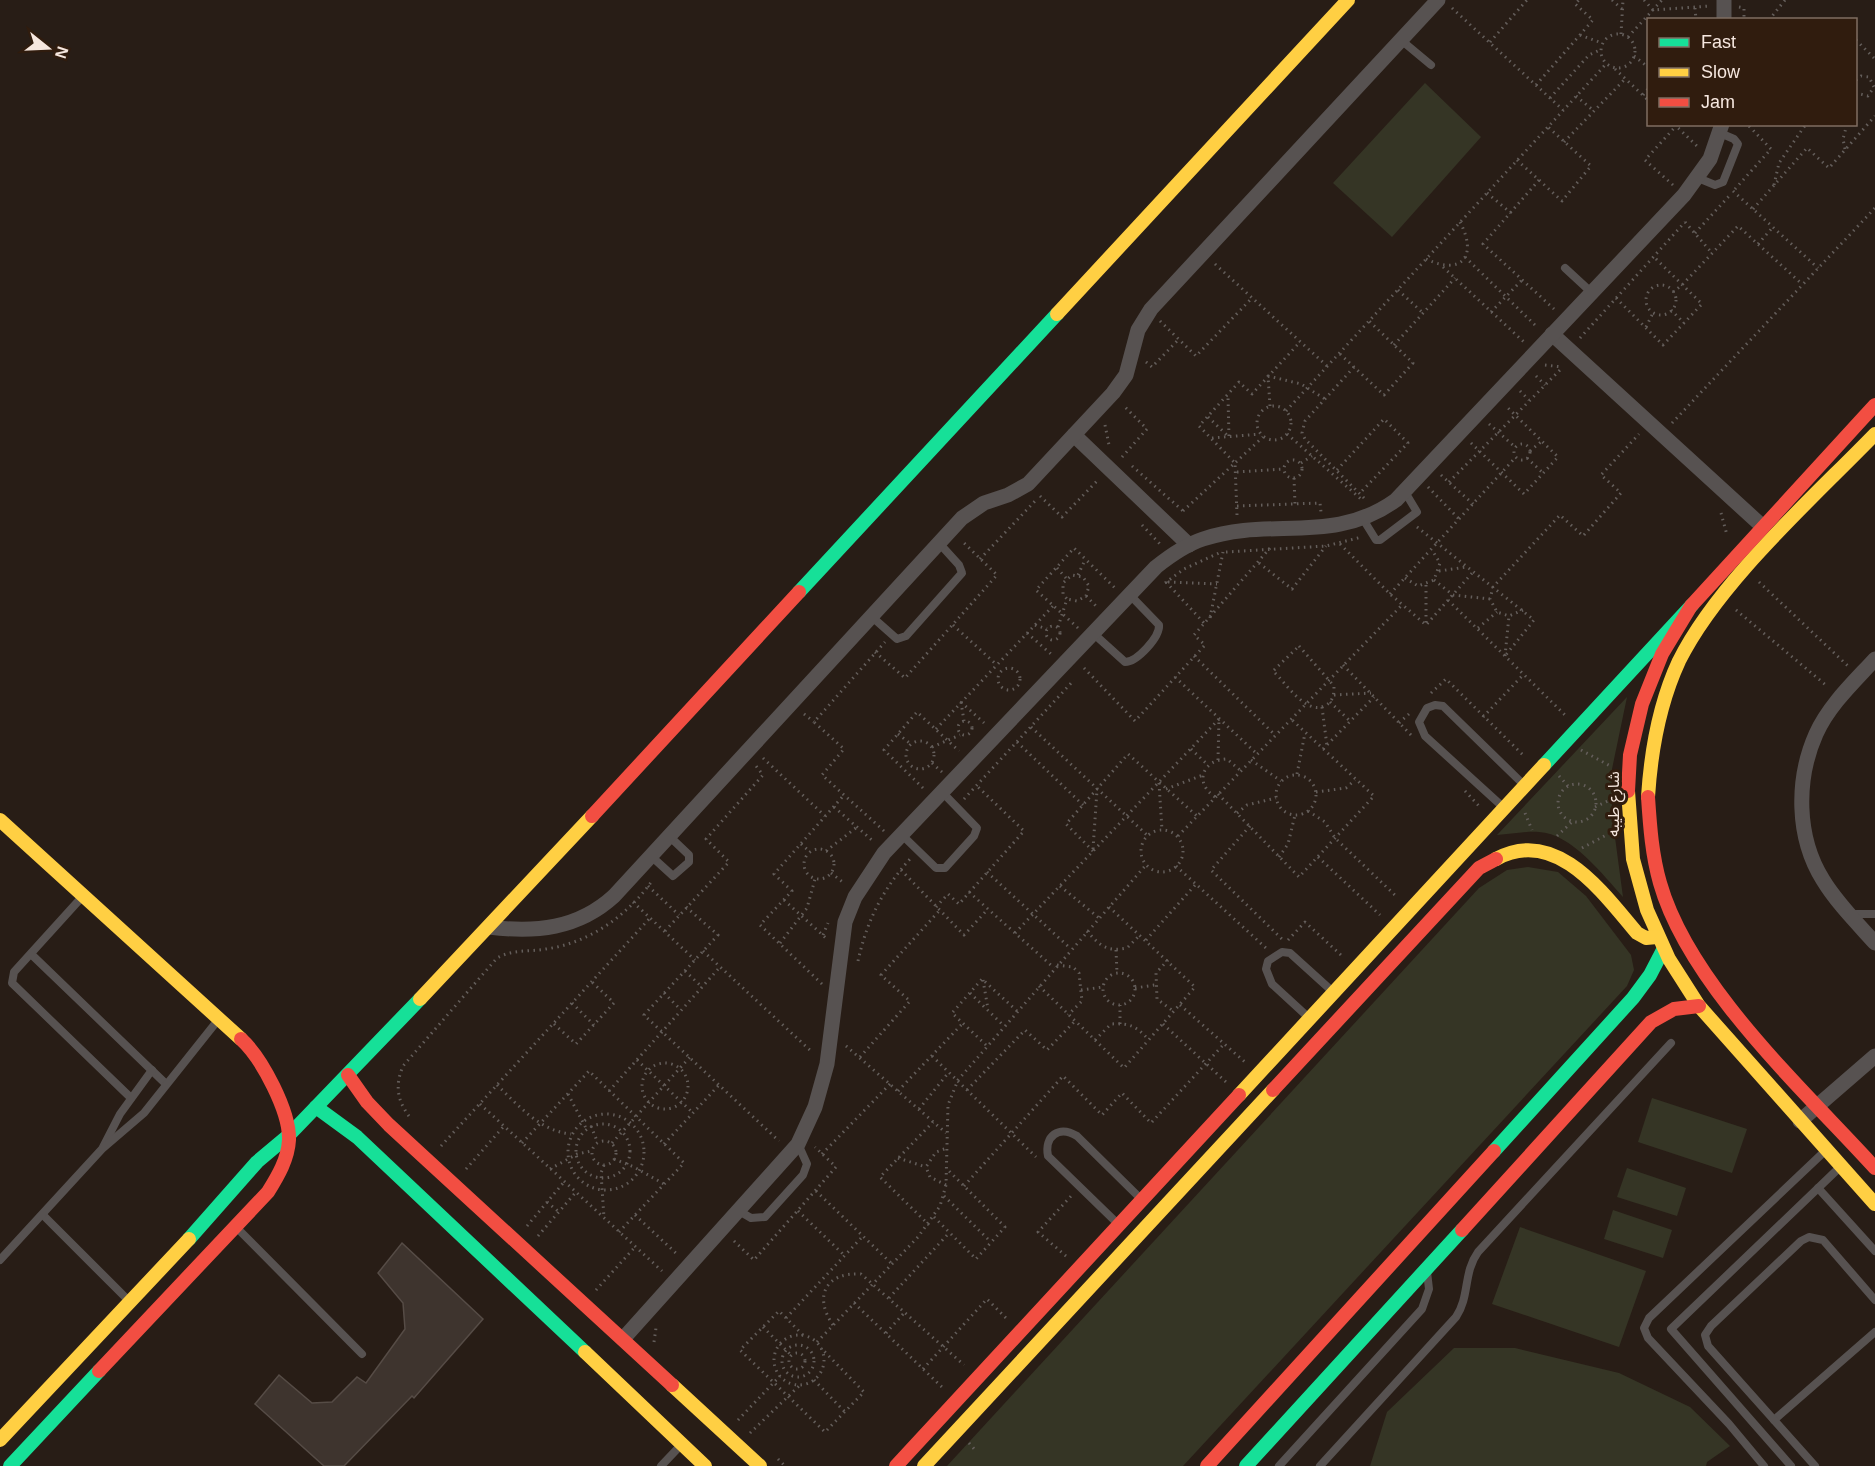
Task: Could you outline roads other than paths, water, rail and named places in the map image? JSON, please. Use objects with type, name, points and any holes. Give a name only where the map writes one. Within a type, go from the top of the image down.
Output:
[{"type":"street","points":[[0,1440],[257,1162],[289,1135],[489,927],[1348,0]]},
{"type":"street","points":[[1724,0],[1724,18]]},
{"type":"street","points":[[489,927],[543,928],[576,922],[603,906],[871,615],[972,509],[1028,484],[1074,435],[1126,375],[1143,318],[1401,40],[1445,3]]},
{"type":"street","points":[[623,1340],[745,1215],[815,1107],[827,1064],[845,922],[868,874],[895,831],[943,793],[1126,594],[1156,567],[1188,545],[1220,534],[1332,527],[1361,513],[1385,507],[1408,496],[1538,359],[1550,336],[1684,195],[1710,159],[1721,129]]},
{"type":"street","points":[[1550,336],[1762,526]]},
{"type":"street","name":"شارع طيبه","points":[[1875,405],[1692,605],[1672,637],[1651,680],[1635,734],[1629,762],[1627,813],[1639,889],[1660,944],[1699,1006],[1875,1204]]},
{"type":"street","points":[[1875,434],[1747,570],[1692,640],[1660,713],[1648,782],[1651,845],[1664,898],[1674,924],[1696,963],[1736,1016],[1875,1168]]},
{"type":"street","points":[[1074,435],[1188,545]]},
{"type":"street","points":[[896,1466],[1692,605]]},
{"type":"street","points":[[1875,659],[1840,697],[1816,733],[1806,761],[1801,791],[1809,851],[1821,878],[1848,914],[1875,943]]},
{"type":"street","points":[[0,820],[220,1018],[258,1060],[275,1094],[289,1135],[287,1150],[276,1179],[237,1228],[10,1466]]},
{"type":"street","points":[[924,1466],[1468,879],[1492,859],[1508,852],[1523,849],[1541,850],[1560,855],[1578,869],[1637,933],[1660,944],[1650,975],[1633,998],[1207,1466]]},
{"type":"street","points":[[1246,1466],[1651,1022],[1673,1008],[1686,1005],[1699,1006]]},
{"type":"street","points":[[1800,1121],[1875,1056]]},
{"type":"street","points":[[348,1075],[367,1102],[389,1125],[760,1466]]},
{"type":"street","points":[[316,1107],[357,1137],[705,1466]]},
{"type":"lane","points":[[1401,40],[1431,65]]},
{"type":"lane","points":[[1698,178],[1715,185],[1723,182],[1738,144],[1721,129]]},
{"type":"lane","points":[[1566,268],[1591,292]]},
{"type":"lane","points":[[1361,513],[1376,540],[1380,540],[1418,510],[1408,496]]},
{"type":"lane","points":[[871,615],[897,639],[906,636],[960,577],[962,569],[939,543]]},
{"type":"lane","points":[[1089,634],[1125,662],[1134,659],[1160,630],[1159,625],[1144,608],[1126,594]]},
{"type":"lane","points":[[1504,808],[1425,736],[1419,722],[1421,714],[1435,705],[1450,711],[1524,785]]},
{"type":"lane","points":[[895,831],[936,868],[942,870],[976,832],[974,824],[943,793]]},
{"type":"lane","points":[[651,856],[673,876],[689,862],[689,855],[669,836]]},
{"type":"lane","points":[[82,896],[14,972],[12,983],[131,1098]]},
{"type":"lane","points":[[1848,914],[1875,914]]},
{"type":"lane","points":[[1310,1018],[1267,977],[1268,961],[1274,955],[1290,953],[1333,992]]},
{"type":"lane","points":[[31,954],[166,1084]]},
{"type":"lane","points":[[0,1260],[102,1149],[144,1113],[220,1018]]},
{"type":"lane","points":[[1320,1466],[1456,1317],[1466,1299],[1468,1269],[1478,1252],[1671,1043]]},
{"type":"lane","points":[[102,1149],[131,1098],[152,1070]]},
{"type":"lane","points":[[1119,1226],[1048,1156],[1046,1146],[1050,1137],[1059,1131],[1069,1131],[1077,1136],[1142,1200]]},
{"type":"lane","points":[[745,1215],[759,1219],[767,1216],[806,1171],[806,1160],[790,1144]]},
{"type":"lane","points":[[1764,1466],[1729,1424],[1648,1338],[1644,1328],[1649,1318],[1826,1150]]},
{"type":"lane","points":[[1791,1466],[1671,1329],[1841,1167]]},
{"type":"lane","points":[[1818,1188],[1875,1251]]},
{"type":"lane","points":[[43,1215],[129,1301]]},
{"type":"lane","points":[[237,1228],[362,1354]]},
{"type":"lane","points":[[1815,1466],[1708,1346],[1707,1330],[1801,1241],[1809,1237],[1823,1240],[1875,1300]]},
{"type":"lane","points":[[1280,1466],[1422,1309],[1429,1289],[1426,1269]]},
{"type":"lane","points":[[1774,1420],[1875,1332]]},
{"type":"lane","points":[[661,1466],[682,1444]]}]
